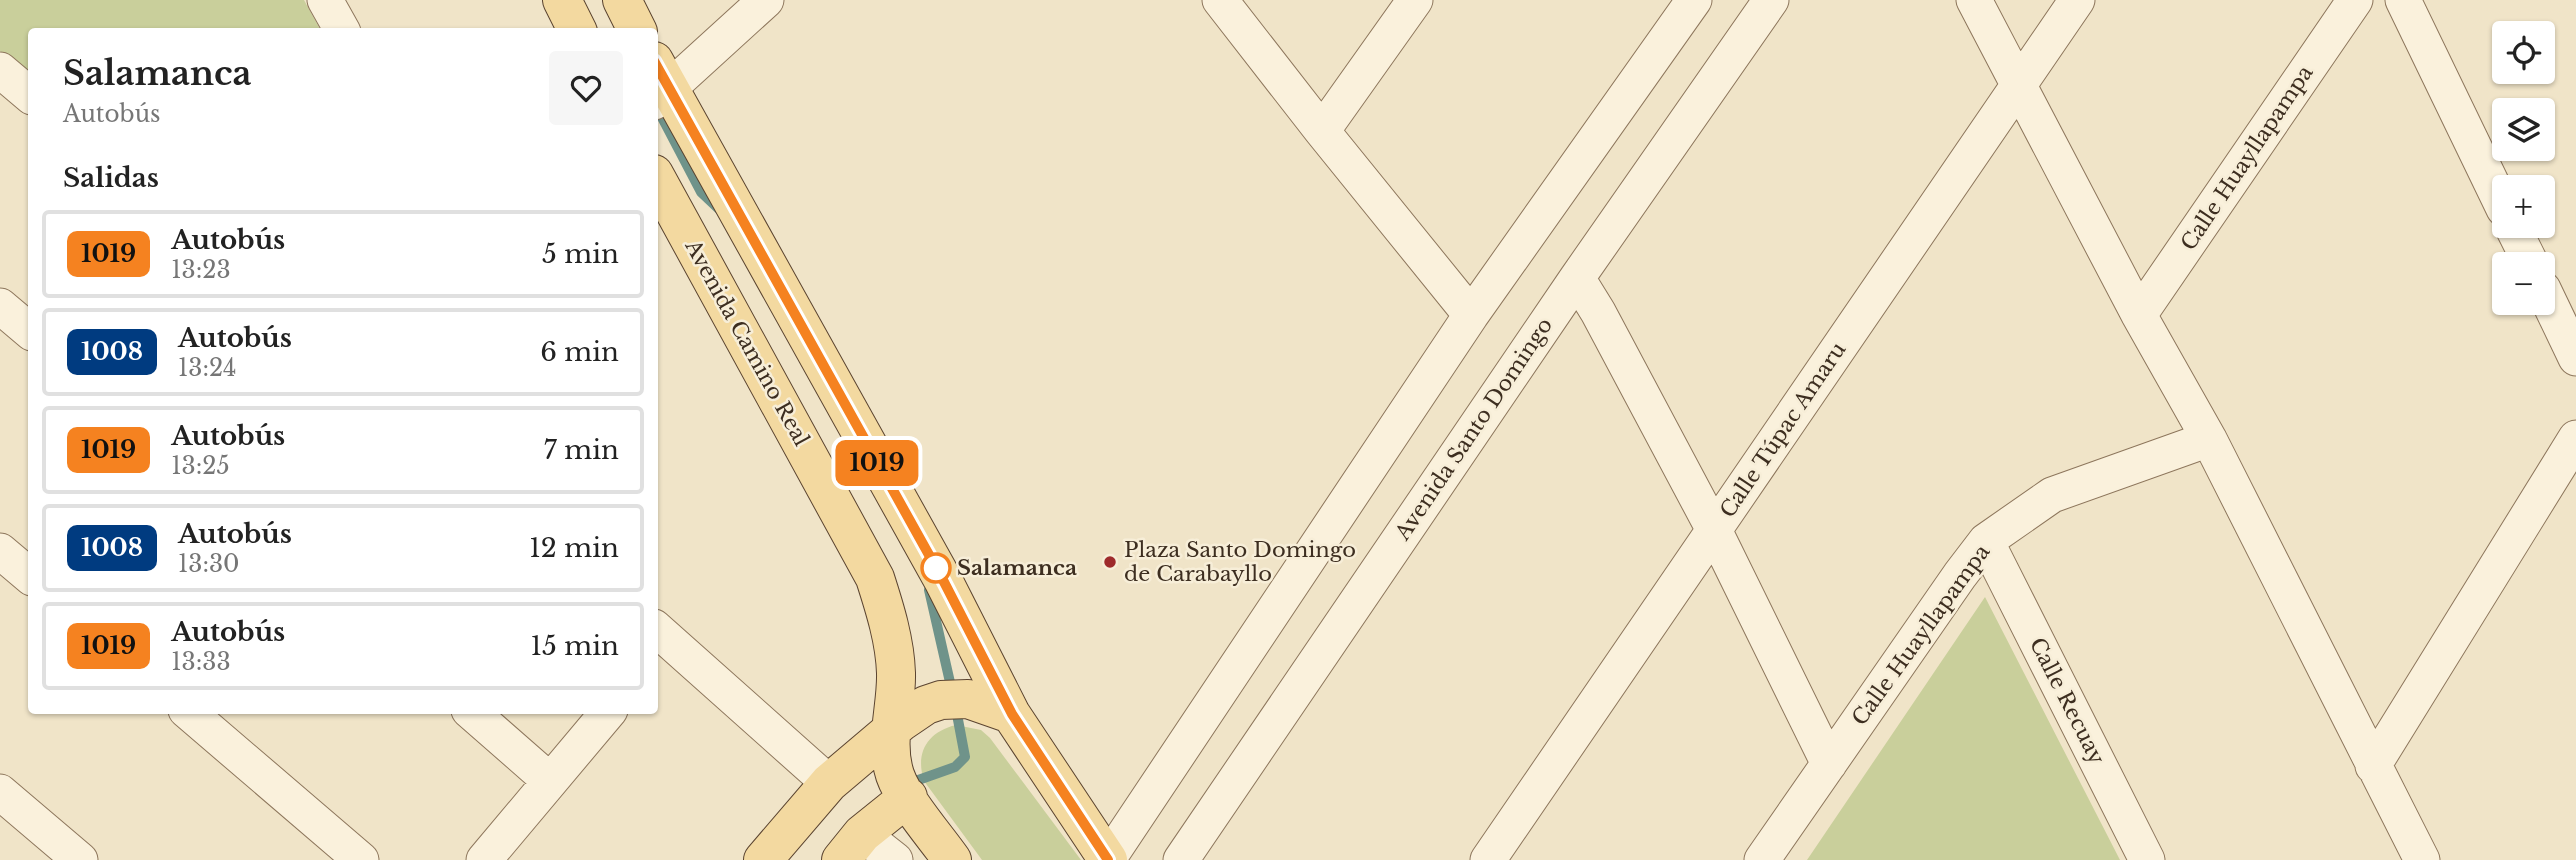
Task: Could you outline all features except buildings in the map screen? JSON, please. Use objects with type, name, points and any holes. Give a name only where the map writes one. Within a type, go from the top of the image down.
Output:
[{"type":"main road","points":[[562,0],[576,28]]},
{"type":"main road","points":[[622,0],[636,28]]},
{"type":"main road","points":[[659,84],[943,580],[1012,714],[1108,860]]},
{"type":"main road","name":"Avenida Camino Real","points":[[658,181],[875,578],[889,622],[896,673],[891,733],[891,754],[896,776],[952,860]]},
{"type":"main road","points":[[763,860],[829,783],[911,714],[941,699],[968,698],[1012,714]]},
{"type":"main road","points":[[852,847],[908,797]]},
{"type":"street","points":[[325,0],[341,28]]},
{"type":"street","points":[[659,84],[766,0]]},
{"type":"street","points":[[1220,0],[1471,315]]},
{"type":"street","points":[[1322,131],[1415,0]]},
{"type":"street","points":[[1108,860],[1471,315],[1694,0]]},
{"type":"street","name":"Avenida Santo Domingo","points":[[1181,860],[1577,278],[1771,0]]},
{"type":"street","points":[[1974,0],[2139,315],[2209,439],[2421,860]]},
{"type":"street","name":"Calle Túpac Amaru","points":[[1488,860],[2077,0]]},
{"type":"street","name":"Calle Huayllapampa","points":[[2139,315],[2355,0]]},
{"type":"street","points":[[2403,0],[2492,184]]},
{"type":"street","points":[[0,70],[28,94]]},
{"type":"street","points":[[1577,278],[1598,312],[1714,530],[1829,764]]},
{"type":"street","points":[[0,306],[28,330]]},
{"type":"street","points":[[2555,314],[2576,358]]},
{"type":"street","points":[[2373,766],[2576,438]]},
{"type":"street","name":"Calle Huayllapampa","points":[[1762,860],[1959,575],[1986,541],[2052,495],[2209,439]]},
{"type":"street","name":"Calle Recuay","points":[[1986,541],[2147,860]]},
{"type":"street","points":[[0,551],[28,575]]},
{"type":"street","points":[[658,634],[829,783]]},
{"type":"street","points":[[191,714],[361,860]]},
{"type":"street","points":[[474,714],[551,781]]},
{"type":"street","points":[[484,860],[607,714]]},
{"type":"street","points":[[0,792],[80,860]]},
{"type":"street","points":[[852,847],[895,860]]},
{"type":"green space","points":[[0,0],[304,0],[319,28],[28,28],[28,75],[0,51]]},
{"type":"green space","points":[[1985,597],[2120,860],[1807,860]]},
{"type":"green space","points":[[956,725],[981,730],[990,738],[1081,860],[982,860],[924,781],[922,771],[923,753],[931,738]]},
{"type":"waterway","points":[[658,110],[701,192],[719,209]]},
{"type":"waterway","points":[[929,590],[952,691]]},
{"type":"waterway","points":[[907,784],[955,767],[965,757],[956,709]]},
{"type":"bus line","name":"1019","points":[[658,68],[943,580],[1012,714],[1108,860]]},
{"type":"place","name":"Plaza Santo Domingo de Carabayllo","points":[[1110,562]]},
{"type":"place","name":"Salamanca","points":[[936,568]]}]
